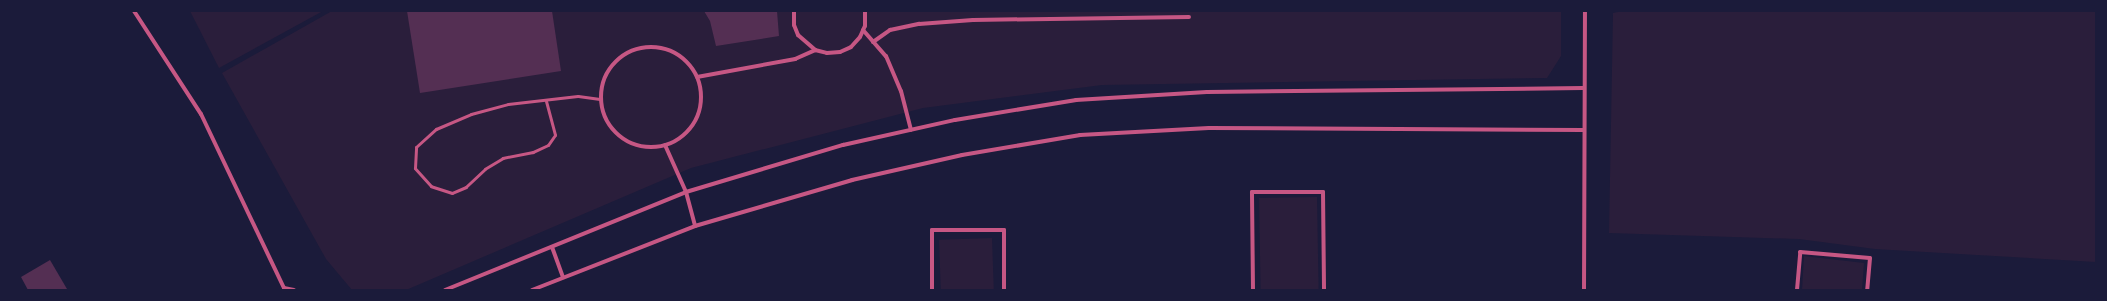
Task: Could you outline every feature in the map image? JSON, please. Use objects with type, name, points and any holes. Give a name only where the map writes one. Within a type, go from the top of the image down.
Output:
[{"type":"street","points":[[134,11],[201,114],[284,289],[294,290]]},
{"type":"street","points":[[794,11],[794,25],[798,35],[815,50]]},
{"type":"street","points":[[697,76],[795,59],[815,50],[840,52],[851,47],[863,30],[865,11]]},
{"type":"street","points":[[1584,290],[1583,88],[1585,11]]},
{"type":"street","points":[[873,42],[890,30],[919,24],[965,20],[1189,17]]},
{"type":"street","points":[[863,30],[886,56],[901,91],[911,130]]},
{"type":"street","points":[[648,46],[670,51],[689,64],[697,76],[701,90],[696,118],[683,135],[665,145],[635,145],[622,138],[611,127],[604,114],[600,99],[602,83],[609,69],[619,57],[633,50],[648,46]]},
{"type":"street","points":[[445,290],[686,192],[843,145],[970,118],[1091,99],[1207,92],[1583,88]]},
{"type":"street","points":[[532,290],[694,226],[852,180],[962,155],[1080,135],[1216,128],[1583,130]]},
{"type":"street","points":[[665,145],[686,192],[694,226]]},
{"type":"street","points":[[1253,290],[1252,192],[1323,192],[1324,290]]},
{"type":"street","points":[[932,290],[932,230],[1004,230],[1004,290]]},
{"type":"street","points":[[552,247],[563,277]]},
{"type":"street","points":[[1797,290],[1800,252],[1870,258],[1867,290]]},
{"type":"street","points":[[459,284],[463,290]]},
{"type":"lane","points":[[546,100],[555,134],[548,145],[533,152],[503,158],[485,169],[466,187],[452,193],[431,186],[415,168],[416,147],[436,129],[471,114],[508,104],[578,96],[600,99]]},
{"type":"shaded area","points":[[190,11],[323,11],[219,68]]},
{"type":"shaded area","points":[[332,11],[1561,11],[1561,56],[1547,78],[1102,85],[923,108],[691,168],[406,290],[352,290],[326,259],[222,73]]},
{"type":"shaded area","points":[[1623,11],[2096,11],[2096,262],[1875,249],[1799,239],[1609,233],[1613,13]]},
{"type":"shaded area","points":[[1317,197],[1319,290],[1261,290],[1259,198]]},
{"type":"shaded area","points":[[992,238],[994,290],[941,290],[939,240]]},
{"type":"shaded area","points":[[1804,256],[1864,263],[1862,290],[1802,290]]},
{"type":"building","points":[[407,11],[552,11],[561,71],[420,93]]},
{"type":"building","points":[[704,11],[777,11],[779,36],[716,46],[710,21]]},
{"type":"building","points":[[50,260],[67,289],[28,290],[21,277]]}]
